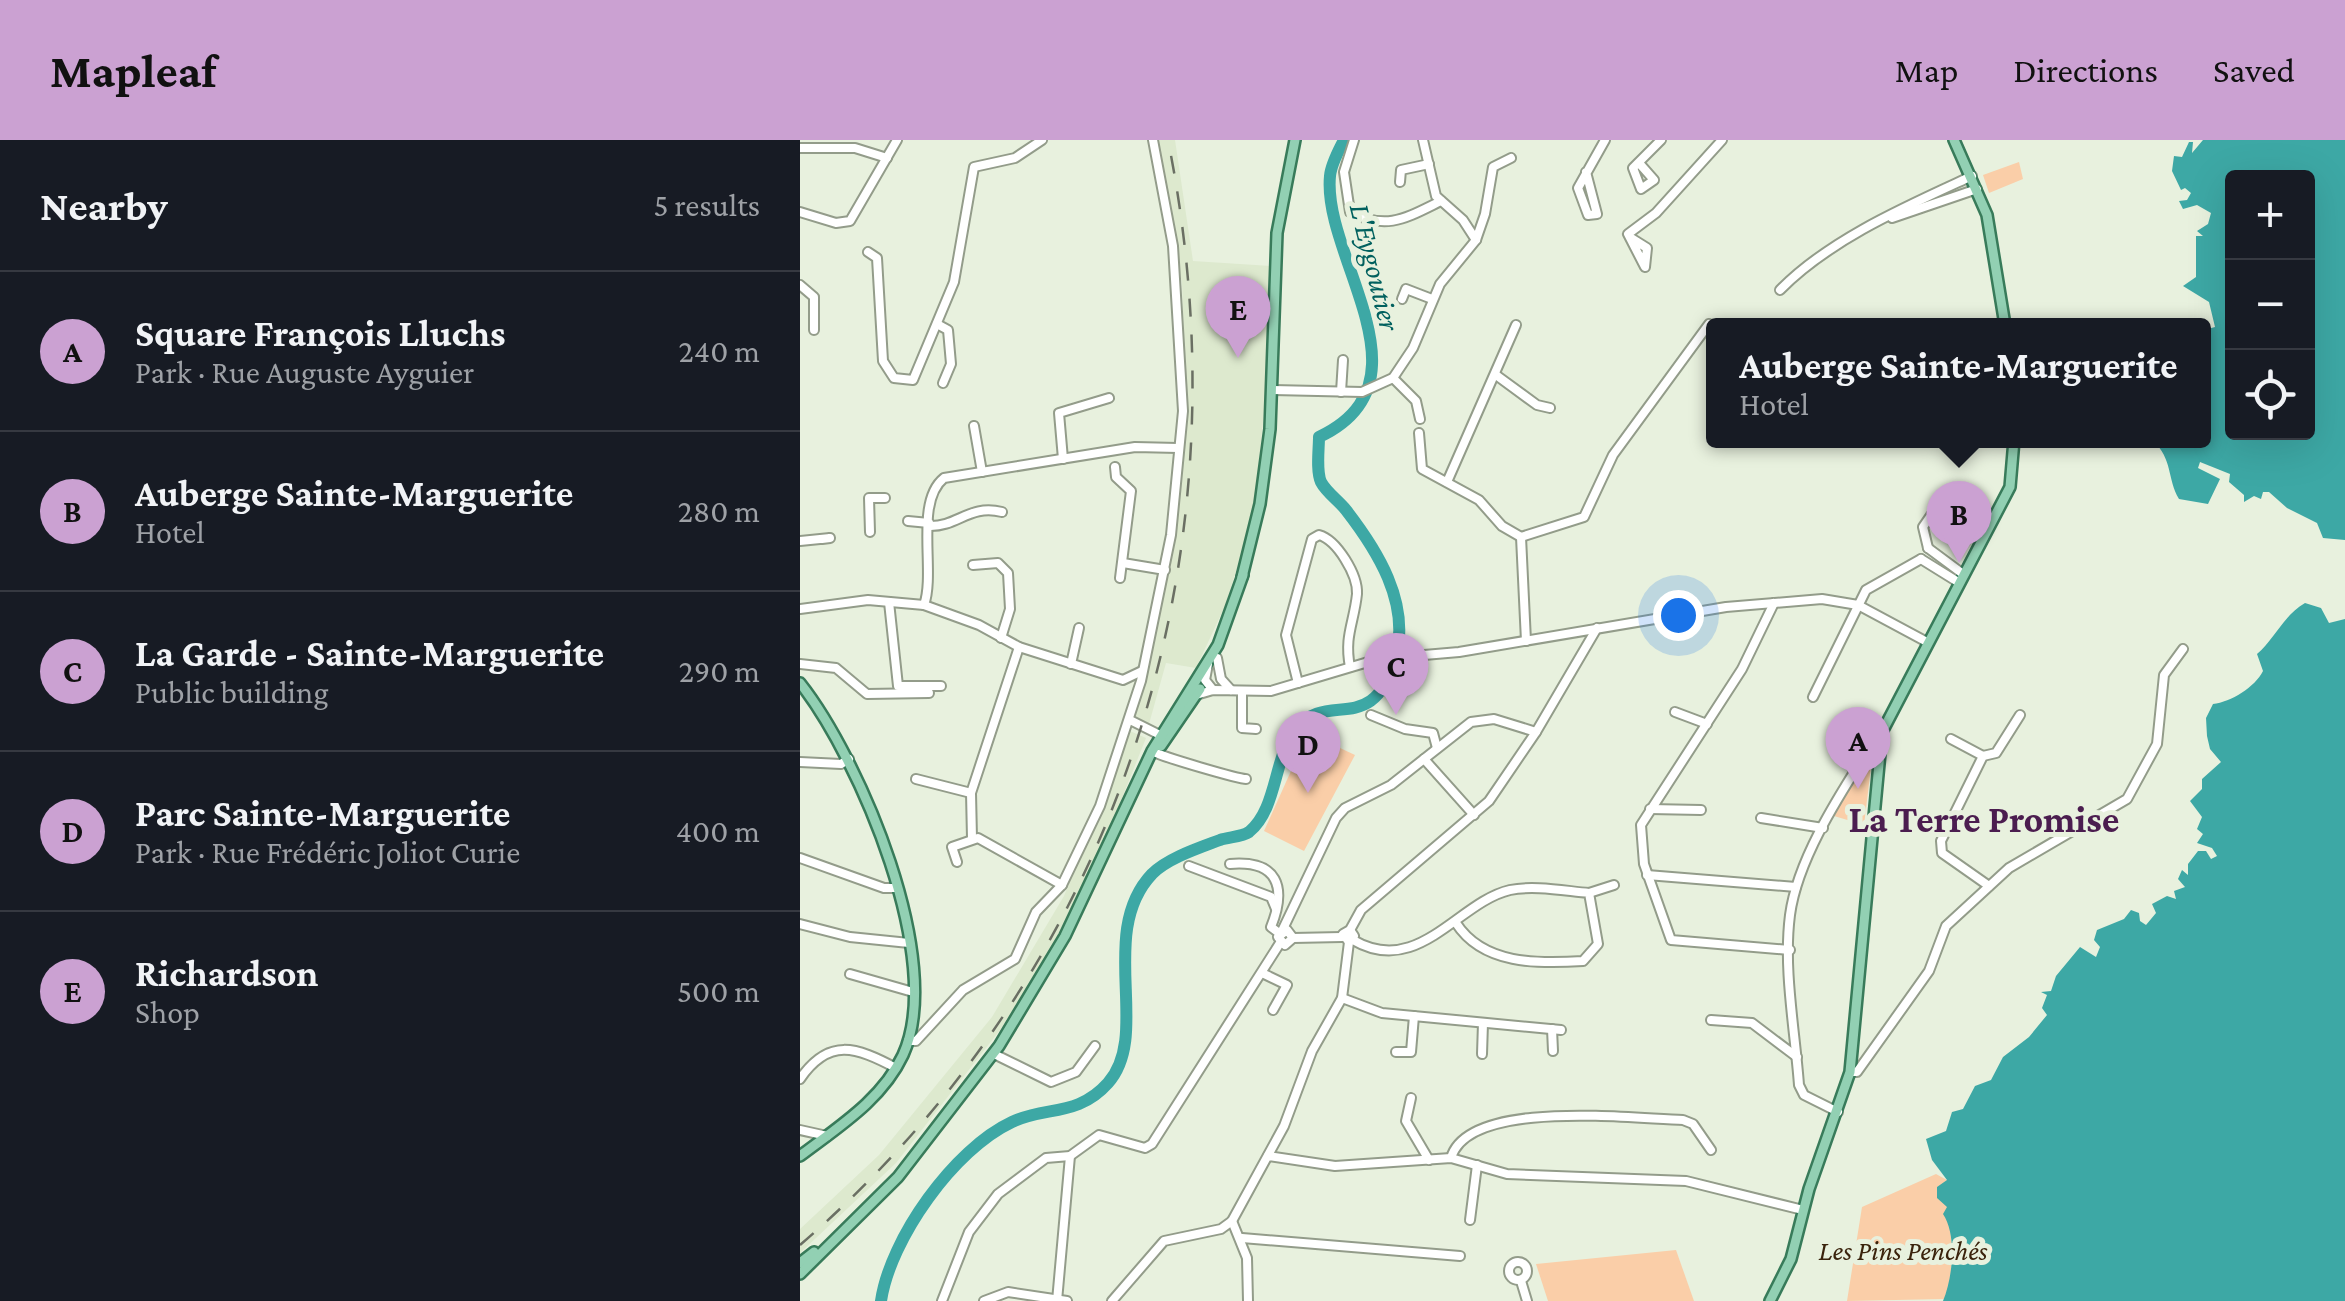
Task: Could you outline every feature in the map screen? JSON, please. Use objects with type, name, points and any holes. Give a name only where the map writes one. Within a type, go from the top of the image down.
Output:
[{"type":"main road","points":[[800,1274],[926,1144],[996,1050],[1064,936],[1142,772],[1218,658],[1229,634],[1260,504],[1273,390],[1277,233],[1295,140]]},
{"type":"main road","points":[[1954,140],[1972,176],[1992,236],[2004,318]]},
{"type":"main road","points":[[1770,1301],[1786,1274],[1803,1210],[1850,1072],[1878,753],[1891,709],[2010,486],[2013,448]]},
{"type":"main road","points":[[1164,737],[1209,672],[1243,575]]},
{"type":"main road","points":[[800,1156],[864,1107],[896,1068],[908,1042],[912,992],[908,943],[877,822],[849,758],[802,684]]},
{"type":"main road","points":[[800,1263],[840,1232]]},
{"type":"street","points":[[800,212],[836,223],[850,222],[897,140]]},
{"type":"street","points":[[868,252],[877,258],[882,361],[894,378],[913,380],[954,282],[974,167],[1015,158],[1042,140]]},
{"type":"street","points":[[908,1042],[920,1037],[962,990],[1014,959],[1036,912],[1062,885],[1100,806],[1136,700],[1165,570],[1183,410],[1173,246],[1153,140]]},
{"type":"street","points":[[1354,140],[1344,172],[1350,212],[1366,220],[1394,224],[1441,201]]},
{"type":"street","points":[[1424,140],[1441,201],[1463,220],[1476,240]]},
{"type":"street","points":[[1586,172],[1597,214],[1588,215],[1578,188],[1586,172],[1605,140]]},
{"type":"street","points":[[1639,162],[1661,140]]},
{"type":"street","points":[[1629,236],[1656,213],[1722,140]]},
{"type":"street","points":[[800,148],[855,148],[888,158]]},
{"type":"street","points":[[1273,390],[1362,392],[1376,390],[1393,378],[1413,348],[1432,299],[1476,240],[1486,214],[1493,166],[1511,158]]},
{"type":"street","points":[[1400,182],[1401,170],[1429,164]]},
{"type":"street","points":[[1780,290],[1802,268],[1972,176]]},
{"type":"street","points":[[1892,218],[1977,189]]},
{"type":"street","points":[[800,286],[808,289],[816,304],[814,330]]},
{"type":"street","points":[[1402,299],[1406,289],[1432,299]]},
{"type":"street","points":[[938,324],[948,330],[951,364],[943,383]]},
{"type":"street","points":[[1447,482],[1516,324]]},
{"type":"street","points":[[1419,433],[1419,464],[1491,510],[1502,526],[1521,537],[1584,517],[1613,455],[1706,328]]},
{"type":"street","points":[[1341,392],[1344,360]]},
{"type":"street","points":[[1496,374],[1537,405],[1550,408]]},
{"type":"street","points":[[1393,378],[1416,400],[1420,418]]},
{"type":"street","points":[[1064,459],[1059,412],[1108,398]]},
{"type":"street","points":[[974,426],[982,472]]},
{"type":"street","points":[[924,605],[929,591],[929,524],[934,490],[944,478],[1135,447],[1178,448]]},
{"type":"street","points":[[1115,467],[1116,477],[1131,491],[1120,578]]},
{"type":"street","points":[[870,532],[869,498],[884,498]]},
{"type":"street","points":[[908,521],[946,525],[968,511],[1002,512]]},
{"type":"street","points":[[1934,512],[1923,527],[1928,548],[1961,578]]},
{"type":"street","points":[[1298,684],[1286,635],[1312,539],[1318,535],[1328,538],[1339,550],[1358,590],[1346,642],[1350,667]]},
{"type":"street","points":[[1521,537],[1526,641]]},
{"type":"street","points":[[800,541],[822,539]]},
{"type":"street","points":[[1813,696],[1868,586],[1921,559],[1928,548]]},
{"type":"street","points":[[1921,559],[1961,578]]},
{"type":"street","points":[[974,564],[998,563],[1008,573],[1010,609],[1002,638]]},
{"type":"street","points":[[1123,563],[1165,570]]},
{"type":"street","points":[[1196,695],[1212,690],[1271,691],[1398,656],[1526,641],[1774,603],[1834,600],[1858,605],[1927,642]]},
{"type":"street","points":[[890,602],[898,686],[941,686]]},
{"type":"street","points":[[800,609],[890,602],[924,605],[1019,648],[1123,680],[1136,700]]},
{"type":"street","points":[[1774,603],[1742,668],[1650,809],[1639,835],[1647,874],[1672,940],[1790,950]]},
{"type":"street","points":[[1071,664],[1079,628]]},
{"type":"street","points":[[1112,1301],[1164,1240],[1221,1229],[1232,1222],[1284,1126],[1312,1052],[1342,998],[1349,937],[1361,910],[1474,815],[1536,732],[1597,628]]},
{"type":"street","points":[[972,838],[970,793],[1019,648]]},
{"type":"street","points":[[1850,1072],[1856,1072],[1930,971],[1946,926],[2009,868],[2127,799],[2157,744],[2164,675],[2183,649]]},
{"type":"street","points":[[800,664],[836,668],[867,694],[928,693]]},
{"type":"street","points":[[1123,680],[1144,670]]},
{"type":"street","points":[[1209,672],[1231,690]]},
{"type":"street","points":[[1209,672],[1212,690]]},
{"type":"street","points":[[1242,691],[1242,728],[1256,729]]},
{"type":"street","points":[[800,708],[813,702]]},
{"type":"street","points":[[1674,712],[1707,724]]},
{"type":"street","points":[[1371,715],[1405,729],[1433,733],[1494,719],[1536,732]]},
{"type":"street","points":[[1951,740],[1983,756],[1996,753],[2020,715]]},
{"type":"street","points":[[1130,720],[1164,737]]},
{"type":"street","points":[[942,1301],[973,1224],[998,1194],[1046,1158],[1070,1156],[1099,1135],[1145,1148],[1152,1144],[1262,973],[1339,813],[1391,786],[1459,728]]},
{"type":"street","points":[[1433,733],[1436,748]]},
{"type":"street","points":[[1154,752],[1214,768],[1230,778],[1246,779]]},
{"type":"street","points":[[1838,1112],[1804,1095],[1798,1085],[1790,950],[1796,886],[1865,755],[1878,753]]},
{"type":"street","points":[[1983,756],[1942,841],[1942,853],[1989,886]]},
{"type":"street","points":[[800,762],[840,764],[849,758]]},
{"type":"street","points":[[1424,759],[1474,815]]},
{"type":"street","points":[[916,780],[970,793]]},
{"type":"street","points":[[1650,809],[1701,810]]},
{"type":"street","points":[[1761,818],[1824,828]]},
{"type":"street","points":[[957,862],[952,847],[972,838],[990,842],[1062,885]]},
{"type":"street","points":[[800,858],[884,888],[895,888]]},
{"type":"street","points":[[1230,864],[1248,862],[1272,874],[1280,890],[1270,927],[1288,944],[1292,938],[1349,937],[1384,948],[1413,946],[1511,890],[1589,892],[1614,884]]},
{"type":"street","points":[[1189,866],[1271,898],[1276,914]]},
{"type":"street","points":[[1647,874],[1796,886]]},
{"type":"street","points":[[1456,923],[1480,949],[1501,957],[1583,961],[1598,944],[1589,892]]},
{"type":"street","points":[[800,924],[850,937],[908,943]]},
{"type":"street","points":[[1262,973],[1287,985],[1273,1010]]},
{"type":"street","points":[[850,974],[912,992]]},
{"type":"street","points":[[1342,998],[1382,1013],[1556,1030],[1553,1051]]},
{"type":"street","points":[[1396,1052],[1411,1052],[1414,1016]]},
{"type":"street","points":[[1711,1020],[1752,1023],[1797,1057]]},
{"type":"street","points":[[1482,1054],[1483,1023]]},
{"type":"street","points":[[996,1050],[1032,1076],[1051,1082],[1076,1072],[1095,1046]]},
{"type":"street","points":[[800,1079],[820,1055],[833,1049],[844,1048],[896,1068]]},
{"type":"street","points":[[1410,1098],[1406,1121],[1429,1160]]},
{"type":"street","points":[[1450,1158],[1453,1149],[1473,1135],[1505,1119],[1534,1116],[1683,1120],[1693,1124],[1711,1150]]},
{"type":"street","points":[[800,1130],[826,1136]]},
{"type":"street","points":[[984,1301],[1008,1292],[1061,1300],[1070,1156]]},
{"type":"street","points":[[1268,1156],[1335,1166],[1450,1158],[1522,1176],[1686,1181],[1803,1210]]},
{"type":"street","points":[[1470,1220],[1477,1165]]},
{"type":"street","points":[[1232,1222],[1242,1238],[1248,1301]]},
{"type":"street","points":[[1242,1238],[1460,1256]]},
{"type":"street","points":[[1521,1282],[1527,1301]]},
{"type":"shaded area","points":[[1158,140],[1175,140],[1193,261],[1271,266],[1274,306],[1254,515],[1225,606],[1196,668],[1166,663],[1149,724],[1134,718],[1174,548],[1186,396],[1182,284]]},
{"type":"shaded area","points":[[1130,731],[1146,738],[1104,843],[1048,954],[1000,1030],[896,1163],[800,1253],[800,1229],[879,1155],[992,1017],[1064,896]]},
{"type":"green space","points":[[2019,162],[2023,179],[1989,193],[1983,175]]},
{"type":"green space","points":[[1308,733],[1355,755],[1304,851],[1264,831]]},
{"type":"green space","points":[[1865,761],[1871,767],[1864,825],[1834,816]]},
{"type":"green space","name":"Les Pins Penchés","points":[[1936,1174],[1947,1180],[1952,1255],[1945,1299],[1847,1301],[1862,1207]]},
{"type":"green space","points":[[1676,1250],[1694,1301],[1548,1301],[1536,1264]]},
{"type":"water","points":[[2203,140],[2345,140],[2345,540],[2323,538],[2317,523],[2287,508],[2269,492],[2263,492],[2261,499],[2254,496],[2244,502],[2244,495],[2229,482],[2230,474],[2200,462],[2198,468],[2220,479],[2208,504],[2179,499],[2173,484],[2159,448],[2211,448],[2211,328],[2215,327],[2209,302],[2183,286],[2196,277],[2196,236],[2203,236],[2197,231],[2208,224],[2211,213],[2197,205],[2183,209],[2179,201],[2187,200],[2191,193],[2185,188],[2181,190],[2172,171],[2174,156],[2182,157],[2189,142],[2193,142],[2192,153]]},
{"type":"water","points":[[2305,603],[2321,608],[2329,623],[2345,619],[2345,1301],[1943,1301],[1952,1244],[1943,1214],[1947,1207],[1937,1198],[1937,1187],[1947,1180],[1932,1160],[1926,1139],[1946,1131],[1952,1112],[1963,1109],[1975,1086],[1991,1080],[2003,1057],[2029,1037],[2047,1015],[2042,1008],[2047,995],[2041,992],[2051,991],[2056,976],[2080,947],[2096,957],[2100,947],[2094,940],[2097,930],[2124,919],[2131,910],[2139,913],[2140,921],[2146,925],[2156,913],[2152,904],[2167,896],[2176,899],[2174,891],[2185,887],[2178,879],[2182,870],[2188,875],[2188,864],[2198,851],[2206,851],[2211,859],[2217,856],[2212,848],[2197,843],[2203,834],[2197,829],[2202,817],[2190,801],[2202,789],[2202,779],[2221,762],[2210,749],[2206,718],[2213,704],[2242,693],[2254,683],[2263,671],[2257,654]]},
{"type":"waterway","name":"L'Eygoutier","points":[[881,1301],[897,1251],[911,1224],[947,1174],[968,1153],[1012,1122],[1073,1106],[1097,1094],[1108,1083],[1120,1062],[1126,1038],[1128,925],[1136,898],[1152,874],[1184,854],[1249,832],[1271,797],[1283,754],[1296,729],[1322,712],[1363,705],[1386,682],[1399,636],[1395,597],[1369,542],[1323,486],[1319,472],[1319,437],[1353,413],[1369,385],[1372,352],[1332,209],[1330,176],[1344,140]]},
{"type":"railway","points":[[800,1245],[912,1135],[1005,1013],[1080,882],[1136,744],[1173,598],[1191,448],[1189,295],[1168,140]]},
{"type":"place","name":"Richardson","points":[[1238,358]]},
{"type":"place","name":"Auberge Sainte-Marguerite","points":[[1959,563]]},
{"type":"place","name":"La Garde - Sainte-Marguerite","points":[[1396,715]]},
{"type":"place","name":"Square François Lluchs","points":[[1858,789]]},
{"type":"place","name":"Parc Sainte-Marguerite","points":[[1308,793]]},
{"type":"district","name":"La Terre Promise","points":[[1984,819]]}]
